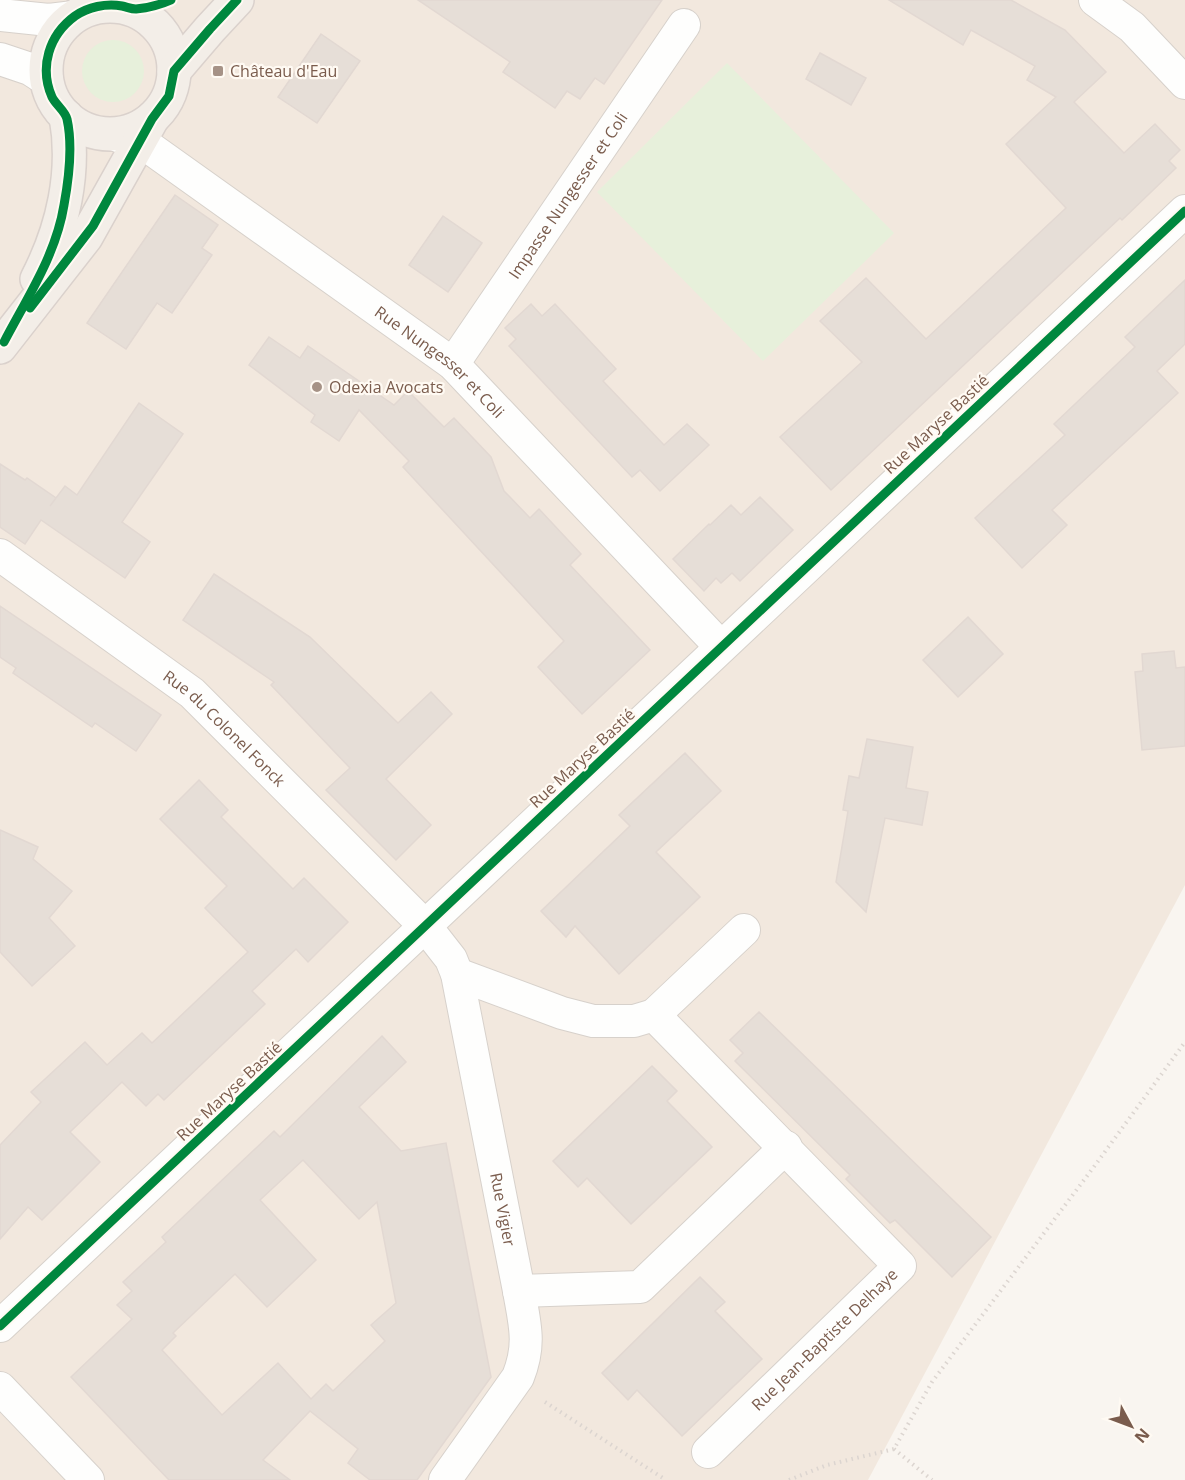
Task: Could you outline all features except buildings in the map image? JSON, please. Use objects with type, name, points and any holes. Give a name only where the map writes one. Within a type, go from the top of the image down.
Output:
[{"type":"main road","points":[[134,132],[93,132],[66,116],[54,100],[47,80],[49,49],[59,31],[74,17],[92,8],[171,0]]},
{"type":"main road","points":[[174,71],[237,0]]},
{"type":"main road","points":[[2,344],[86,237],[134,132],[169,96],[174,71],[170,45],[161,30],[149,18],[121,5]]},
{"type":"main road","points":[[2,344],[47,260],[59,230],[68,182],[70,145],[66,116]]},
{"type":"street","points":[[1095,0],[1132,27],[1185,83]]},
{"type":"street","points":[[0,15],[49,20],[74,17]]},
{"type":"street","name":"Impasse Nungesser et Coli","points":[[453,364],[684,25]]},
{"type":"street","points":[[0,59],[30,69],[47,80]]},
{"type":"street","name":"Rue Nungesser et Coli","points":[[134,132],[150,148],[453,364],[721,647]]},
{"type":"street","name":"Rue Maryse Bastié","points":[[0,1326],[1185,211]]},
{"type":"street","name":"Rue du Colonel Fonck","points":[[0,555],[192,693],[426,927]]},
{"type":"street","name":"Rue Vigier","points":[[426,927],[451,959],[457,974],[519,1291],[527,1344],[524,1361],[512,1387],[445,1480]]},
{"type":"street","points":[[457,974],[562,1013],[593,1021],[634,1021],[654,1016],[744,930]]},
{"type":"street","name":"Rue Jean-Baptiste Delhaye","points":[[654,1016],[786,1147],[900,1266],[708,1452]]},
{"type":"street","points":[[519,1291],[640,1287],[786,1147]]},
{"type":"street","points":[[0,1388],[88,1480]]},
{"type":"path","points":[[789,1480],[826,1465],[894,1449],[932,1382],[1185,1042]]},
{"type":"path","points":[[512,1387],[538,1398],[666,1480]]},
{"type":"path","points":[[894,1449],[932,1480]]},
{"type":"shaded area","points":[[0,0],[1185,0],[1185,885],[868,1480],[0,1480]]},
{"type":"green space","points":[[107,40],[119,40],[135,49],[142,59],[144,71],[142,83],[135,93],[119,102],[107,102],[96,97],[87,88],[82,77],[82,65],[87,54],[96,45]]},
{"type":"green space","points":[[727,63],[894,233],[763,361],[597,192]]},
{"type":"cycle path","points":[[4,342],[48,259],[60,223],[66,195],[70,162],[69,129],[66,116],[52,97],[46,74],[53,42],[66,24],[75,16],[91,8],[110,5],[136,9],[171,0]]},
{"type":"cycle path","points":[[30,308],[93,226],[152,119],[169,96],[174,71],[237,0]]},
{"type":"cycle path","points":[[0,1326],[1185,211]]},
{"type":"place","name":"Château d'Eau","points":[[218,71]]},
{"type":"place","name":"Odexia Avocats","points":[[317,387]]}]
